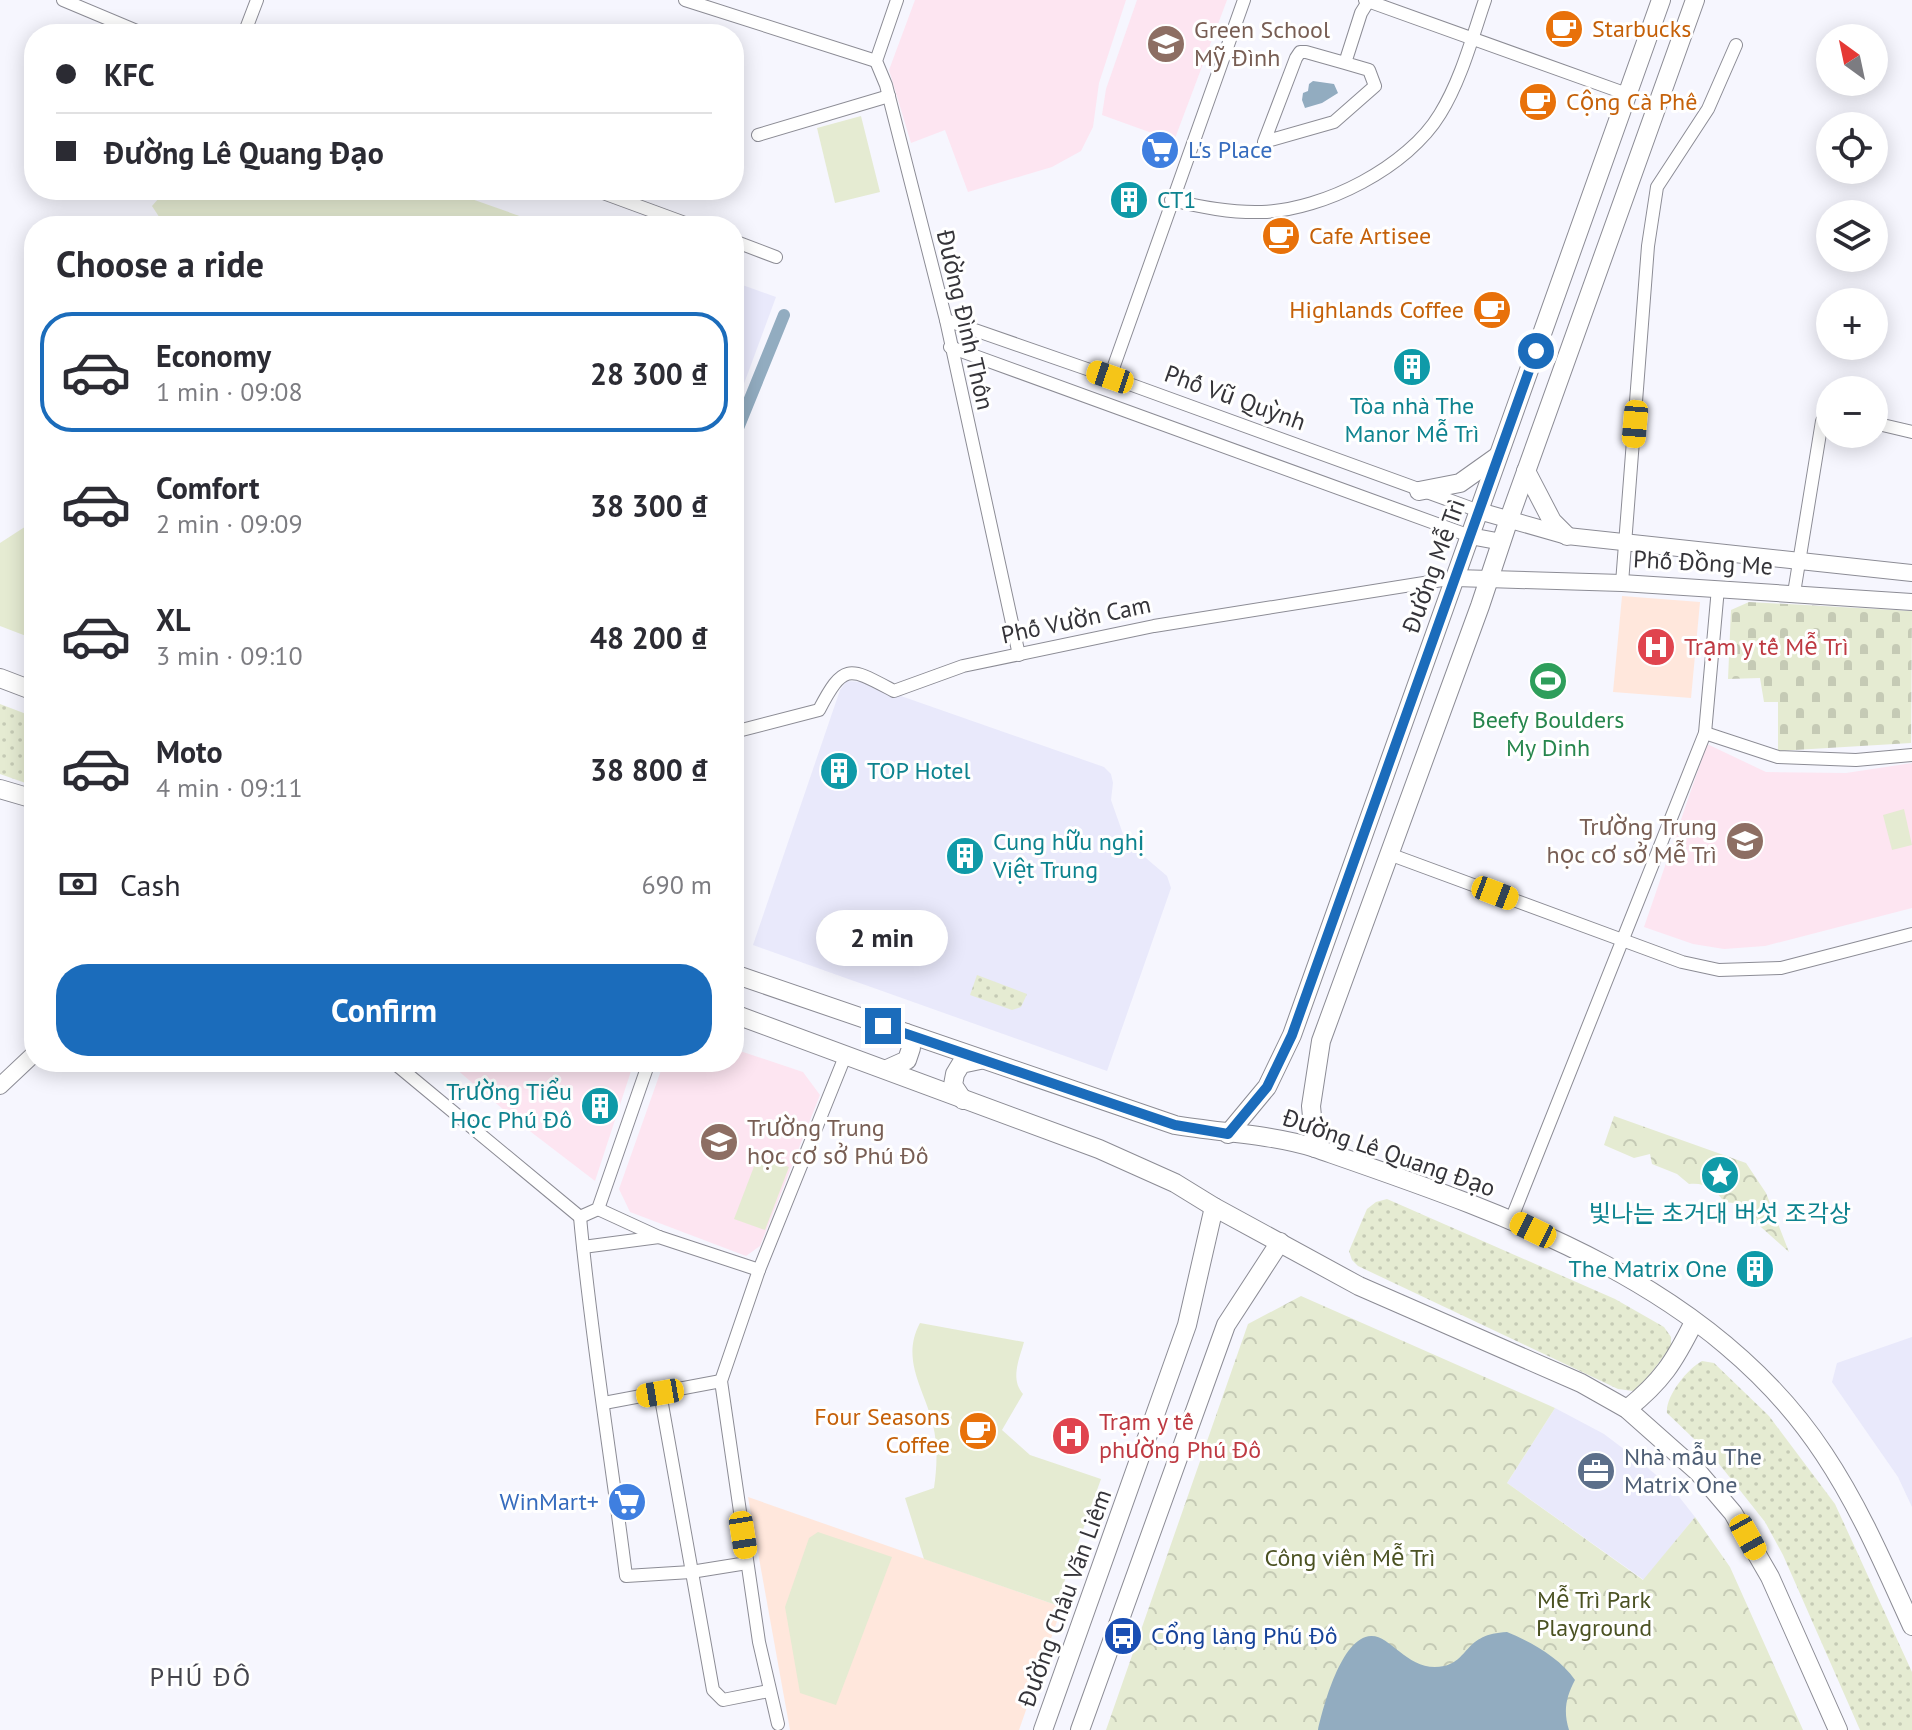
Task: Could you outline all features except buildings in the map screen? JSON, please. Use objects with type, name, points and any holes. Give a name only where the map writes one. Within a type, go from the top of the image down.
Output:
[{"type":"main road","name":"Đường Mễ Trì","points":[[1228,1134],[1267,1087],[1292,1035],[1661,0]]},
{"type":"main road","points":[[1315,1148],[1311,1106],[1320,1044],[1491,577],[1695,0]]},
{"type":"main road","points":[[1419,491],[1450,487],[1462,482],[1500,454]]},
{"type":"main road","points":[[1526,471],[1552,521],[1567,536]]},
{"type":"main road","points":[[0,678],[24,687]]},
{"type":"main road","points":[[0,789],[24,796]]},
{"type":"main road","name":"Đường Lê Quang Đạo","points":[[744,977],[1175,1125],[1228,1134],[1285,1138],[1511,1220],[1600,1261],[1641,1284],[1758,1374],[1823,1452],[1856,1505],[1912,1626]]},
{"type":"main road","points":[[744,1018],[1099,1149],[1175,1183],[1359,1286],[1581,1383],[1627,1409],[1698,1472],[1733,1513],[1770,1577],[1838,1730]]},
{"type":"main road","points":[[887,1069],[907,1060],[911,1048],[906,1033]]},
{"type":"main road","points":[[1292,1035],[1320,1044]]},
{"type":"main road","points":[[963,1100],[953,1085],[955,1074],[961,1064],[980,1060]]},
{"type":"main road","name":"Đường Châu Văn Liêm","points":[[1080,1730],[1208,1319],[1214,1207]]},
{"type":"main road","name":"Đường Châu Văn Liêm","points":[[1043,1730],[1065,1667],[1208,1319],[1280,1242]]},
{"type":"main road","points":[[1627,1409],[1653,1388],[1667,1370],[1694,1322]]},
{"type":"main road","points":[[1065,1667],[1098,1680]]},
{"type":"street","points":[[63,0],[120,24]]},
{"type":"street","points":[[248,24],[257,0]]},
{"type":"street","points":[[685,0],[876,61],[897,0]]},
{"type":"street","points":[[1110,377],[1244,0]]},
{"type":"street","points":[[1345,63],[1367,0],[1627,94]]},
{"type":"street","points":[[1171,200],[1222,210],[1264,212],[1308,205],[1370,178],[1403,155],[1438,118],[1455,85],[1485,0]]},
{"type":"street","points":[[1622,583],[1648,246],[1657,187],[1708,109],[1736,45]]},
{"type":"street","points":[[1300,52],[1345,63],[1369,70],[1375,86],[1334,122],[1264,142],[1300,52]]},
{"type":"street","name":"Đường Đình Thôn","points":[[876,61],[889,96],[946,320],[1019,655]]},
{"type":"street","points":[[758,135],[889,96]]},
{"type":"street","points":[[622,200],[666,216]]},
{"type":"street","points":[[744,245],[776,257]]},
{"type":"street","name":"Phố Vũ Quỳnh","points":[[946,320],[1419,491],[1509,519]]},
{"type":"street","name":"Phố Vũ Quỳnh","points":[[950,347],[1470,536]]},
{"type":"street","points":[[1888,426],[1912,432]]},
{"type":"street","points":[[1794,593],[1818,448]]},
{"type":"street","name":"Phố Đồng Me","points":[[1509,519],[1567,536],[1912,573]]},
{"type":"street","points":[[1470,536],[1502,542]]},
{"type":"street","name":"Phố Đồng Me","points":[[1455,578],[1718,588],[1912,602]]},
{"type":"street","name":"Phố Vườn Cam","points":[[744,729],[819,710],[835,680],[845,674],[860,673],[894,691],[949,670],[1197,618],[1455,578]]},
{"type":"street","points":[[1511,1220],[1705,733],[1718,588]]},
{"type":"street","points":[[1705,733],[1778,757],[1856,760],[1912,755]]},
{"type":"street","points":[[1389,854],[1682,962],[1719,970],[1781,968],[1912,934]]},
{"type":"street","points":[[778,1724],[769,1691],[747,1563],[721,1381],[759,1270],[846,1054]]},
{"type":"street","points":[[0,1086],[24,1063]]},
{"type":"street","points":[[405,1072],[580,1217],[589,1316],[604,1403],[626,1576],[691,1572],[747,1563]]},
{"type":"street","points":[[580,1217],[598,1209],[646,1072]]},
{"type":"street","points":[[598,1209],[659,1237],[759,1270]]},
{"type":"street","points":[[583,1247],[659,1237]]},
{"type":"street","points":[[604,1403],[721,1381]]},
{"type":"street","points":[[660,1393],[713,1690],[723,1700],[769,1691]]},
{"type":"shaded area","points":[[915,0],[1126,0],[1099,83],[1093,127],[1081,151],[1052,167],[968,192],[945,130],[911,143],[889,70]]},
{"type":"shaded area","name":"Green School Mỹ Đình","points":[[1137,0],[1227,0],[1174,141],[1102,115],[1106,89]]},
{"type":"shaded area","points":[[1313,81],[1334,84],[1338,93],[1322,103],[1305,108],[1303,93],[1308,91]]},
{"type":"shaded area","points":[[744,286],[776,297],[744,384]]},
{"type":"shaded area","name":"Trạm y tế Mễ Trì","points":[[1622,596],[1700,602],[1691,698],[1613,692]]},
{"type":"shaded area","points":[[847,681],[861,682],[1104,767],[1111,774],[1111,800],[1123,834],[1133,847],[1167,876],[1171,888],[1107,1071],[753,945],[840,690]]},
{"type":"shaded area","name":"Trường Trung học cơ sở Mễ Trì","points":[[1707,744],[1766,772],[1846,773],[1912,763],[1912,908],[1765,946],[1724,949],[1693,944],[1644,927]]},
{"type":"shaded area","name":"Trường Trung học cơ sở Phú Đô","points":[[744,1052],[803,1072],[820,1095],[760,1246],[746,1256],[630,1212],[619,1189],[660,1072],[744,1072]]},
{"type":"shaded area","name":"Trường Tiểu Học Phú Đô","points":[[460,1072],[631,1072],[595,1181]]},
{"type":"shaded area","points":[[1912,1337],[1912,1507],[1898,1477],[1832,1382],[1837,1363]]},
{"type":"shaded area","points":[[1555,1408],[1604,1434],[1637,1459],[1673,1489],[1695,1517],[1644,1580],[1507,1483]]},
{"type":"shaded area","points":[[748,1497],[1062,1607],[1019,1730],[790,1730]]},
{"type":"shaded area","points":[[1507,1632],[1544,1652],[1575,1680],[1566,1704],[1569,1730],[1318,1730],[1335,1675],[1342,1660],[1360,1639],[1378,1637],[1411,1660],[1432,1667],[1452,1663],[1483,1637]]},
{"type":"green space","points":[[861,116],[880,192],[835,203],[817,128]]},
{"type":"green space","points":[[157,200],[474,200],[520,216],[158,216],[152,206]]},
{"type":"green space","points":[[24,527],[24,635],[0,626],[0,543]]},
{"type":"green space","points":[[1749,602],[1912,611],[1911,743],[1778,751],[1778,702],[1764,702],[1760,678],[1728,679],[1731,610]]},
{"type":"green space","points":[[0,704],[24,713],[24,782],[0,774]]},
{"type":"green space","points":[[1904,809],[1912,845],[1892,850],[1883,815]]},
{"type":"green space","points":[[822,920],[871,937],[863,957],[822,941],[818,934]]},
{"type":"green space","points":[[977,975],[1027,994],[1021,1007],[1012,1010],[970,995]]},
{"type":"green space","points":[[1614,1116],[1746,1163],[1766,1193],[1789,1252],[1734,1203],[1724,1202],[1709,1187],[1689,1184],[1677,1174],[1652,1164],[1650,1154],[1634,1158],[1604,1145]]},
{"type":"green space","points":[[758,1156],[789,1167],[765,1230],[734,1219]]},
{"type":"green space","points":[[1387,1199],[1615,1299],[1664,1327],[1671,1337],[1671,1346],[1644,1383],[1633,1391],[1618,1389],[1358,1266],[1349,1251],[1367,1209]]},
{"type":"green space","name":"Công viên Mễ Trì","points":[[1301,1296],[1555,1408],[1507,1483],[1643,1580],[1695,1517],[1730,1567],[1803,1730],[1106,1730],[1248,1324]]},
{"type":"green space","points":[[920,1323],[1024,1342],[1016,1376],[1023,1394],[1002,1430],[1030,1455],[1101,1479],[1056,1605],[924,1559],[905,1498],[934,1488],[936,1472],[933,1425],[913,1362],[914,1337]]},
{"type":"green space","points":[[1702,1361],[1714,1363],[1769,1416],[1835,1504],[1912,1672],[1912,1730],[1860,1730],[1783,1555],[1765,1522],[1716,1460],[1667,1413],[1667,1406],[1678,1384]]},
{"type":"green space","points":[[818,1532],[892,1557],[836,1705],[800,1693],[785,1607],[809,1538]]},
{"type":"waterway","points":[[744,413],[784,315]]},
{"type":"place","name":"Starbucks","points":[[1564,29]]},
{"type":"place","name":"Green School Mỹ Đình","points":[[1166,44]]},
{"type":"place","name":"Cộng Cà Phê","points":[[1538,102]]},
{"type":"place","name":"L's Place","points":[[1160,150]]},
{"type":"place","name":"CT1","points":[[1129,200]]},
{"type":"place","name":"Cafe Artisee","points":[[1281,236]]},
{"type":"place","name":"Highlands Coffee","points":[[1492,310]]},
{"type":"place","name":"Tòa nhà The Manor Mễ Trì","points":[[1412,367]]},
{"type":"place","name":"Trạm y tế Mễ Trì","points":[[1656,647]]},
{"type":"place","name":"Beefy Boulders My Dinh","points":[[1548,681]]},
{"type":"place","name":"TOP Hotel","points":[[839,771]]},
{"type":"place","name":"Trường Trung học cơ sở Mễ Trì","points":[[1745,841]]},
{"type":"place","name":"Cung hữu nghị Việt Trung","points":[[965,856]]},
{"type":"place","name":"Trường Tiểu Học Phú Đô","points":[[600,1106]]},
{"type":"place","name":"Trường Trung học cơ sở Phú Đô","points":[[719,1142]]},
{"type":"place","name":"빛나는 초거대 버섯 조각상","points":[[1720,1175]]},
{"type":"place","name":"The Matrix One","points":[[1755,1269]]},
{"type":"place","name":"Four Seasons Coffee","points":[[978,1431]]},
{"type":"place","name":"Trạm y tế phường Phú Đô","points":[[1071,1436]]},
{"type":"place","name":"Nhà mẫu The Matrix One","points":[[1596,1471]]},
{"type":"place","name":"WinMart+","points":[[627,1502]]},
{"type":"place","name":"Cổng làng Phú Đô","points":[[1123,1636]]},
{"type":"district","name":"PHÚ ĐÔ","points":[[201,1677]]},
{"type":"route","points":[[883,1026],[1175,1125],[1228,1134],[1267,1087],[1292,1035],[1536,351]]},
{"type":"park label","name":"Mễ Trì Park Playground","points":[[1594,1614]]}]
